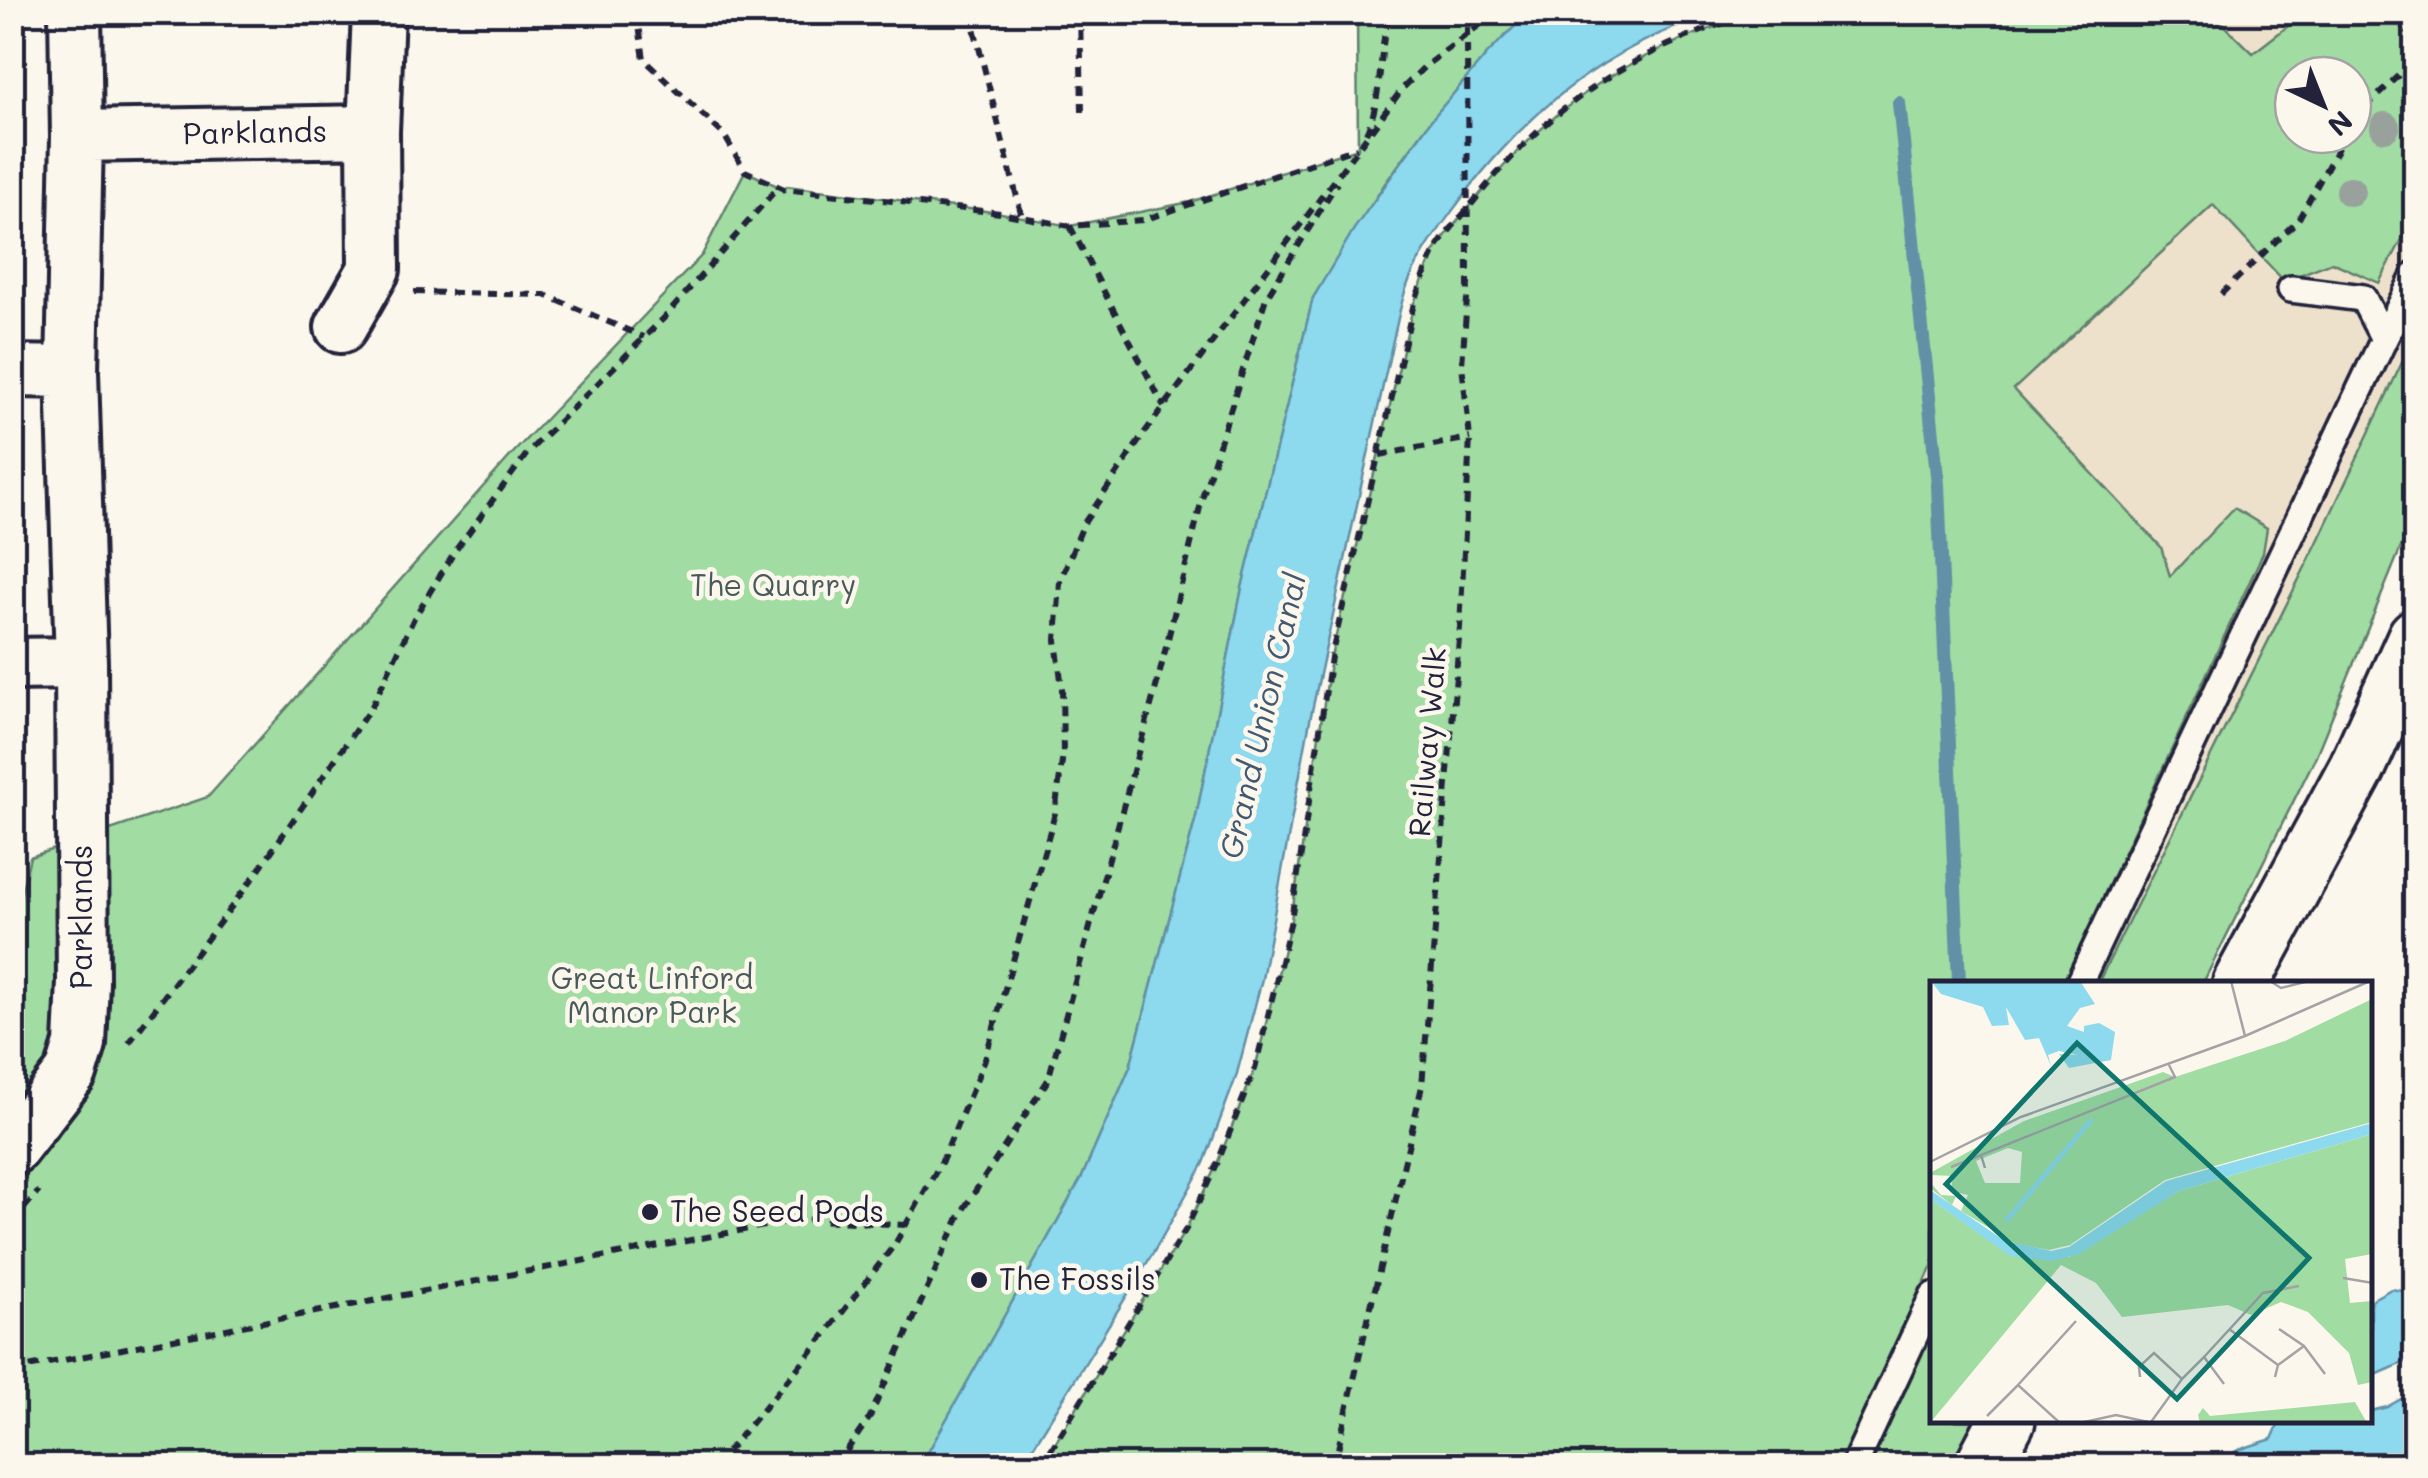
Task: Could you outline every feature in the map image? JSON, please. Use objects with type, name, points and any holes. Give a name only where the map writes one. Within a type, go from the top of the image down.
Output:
[{"type":"street","name":"Parklands","points":[[12,1149],[71,1074],[80,1044],[82,663],[72,372],[77,136],[75,12]]},
{"type":"street","points":[[351,308],[374,268],[373,132],[378,12]]},
{"type":"street","name":"Parklands","points":[[77,136],[373,132]]},
{"type":"street","points":[[12,371],[72,372]]},
{"type":"street","points":[[2242,981],[2357,768],[2416,637]]},
{"type":"street","points":[[12,664],[82,663]]},
{"type":"street","points":[[1983,1466],[2005,1423]]},
{"type":"lane","points":[[2080,981],[2416,274]]},
{"type":"lane","points":[[2291,290],[2363,298],[2384,339]]},
{"type":"lane","points":[[1854,1466],[1930,1302]]},
{"type":"path","points":[[637,12],[644,59],[724,135],[745,170],[784,189],[1070,226],[1143,220],[1358,148]]},
{"type":"path","points":[[970,12],[1022,217]]},
{"type":"path","points":[[1080,12],[1082,112]]},
{"type":"path","points":[[836,1466],[870,1417],[962,1213],[1048,1080],[1158,680],[1203,495],[1266,298],[1374,115],[1384,30],[1390,12]]},
{"type":"path","name":"Railway Walk","points":[[1334,1466],[1422,1086],[1460,627],[1470,438],[1462,366],[1468,286],[1464,12]]},
{"type":"path","points":[[715,1466],[817,1345],[895,1244],[943,1159],[985,1059],[1055,813],[1062,754],[1062,688],[1056,640],[1060,581],[1084,523],[1164,407],[1414,77],[1497,12]]},
{"type":"path","points":[[1041,1466],[1186,1229],[1255,1069],[1291,920],[1332,657],[1414,303],[1436,251],[1500,168],[1550,119],[1614,72],[1667,43],[1760,12]]},
{"type":"path","points":[[2373,100],[2416,58]]},
{"type":"path","points":[[2221,294],[2298,220],[2333,155]]},
{"type":"path","points":[[118,1057],[252,878],[372,706],[414,618],[455,552],[530,451],[644,337],[773,193],[784,189]]},
{"type":"path","points":[[1070,226],[1164,407]]},
{"type":"path","points":[[351,308],[545,295],[644,337]]},
{"type":"path","points":[[1380,455],[1470,438]]},
{"type":"path","points":[[12,1370],[801,1219],[905,1225]]},
{"type":"shaded area","points":[[1987,13],[2415,13],[2415,513],[2315,758],[2204,981],[1930,981],[1930,1394],[1884,1379],[1879,514]]},
{"type":"green space","name":"Great Linford Manor Park","points":[[1357,13],[1555,13],[1489,52],[1432,119],[1384,185],[1313,298],[1242,588],[1196,817],[1130,1067],[1082,1177],[921,1465],[13,1466],[12,930],[30,857],[208,797],[513,453],[702,255],[745,171],[784,189],[787,186],[1001,213],[1070,226],[1190,202],[1358,148]]},
{"type":"green space","points":[[1760,13],[2212,13],[2253,53],[2305,13],[2390,13],[2415,45],[2416,213],[2379,283],[2332,262],[2284,281],[2213,205],[2014,389],[2161,547],[2170,576],[2234,508],[2267,528],[2263,553],[2064,981],[1930,981],[1930,1270],[1846,1465],[1041,1466],[1186,1229],[1255,1069],[1291,920],[1331,657],[1414,303],[1431,259],[1446,234],[1532,137],[1565,108],[1635,62],[1674,43]]},
{"type":"green space","points":[[2415,335],[2415,513],[2315,758],[2204,981],[2099,981],[2316,545]]},
{"type":"green space","points":[[1930,1325],[1930,1423],[1974,1423],[1951,1465],[1864,1466]]},
{"type":"water","name":"Grand Union Canal","points":[[1528,13],[1717,13],[1638,44],[1568,88],[1507,144],[1479,176],[1418,262],[1400,310],[1310,720],[1262,979],[1236,1077],[1204,1163],[1022,1465],[921,1465],[1082,1177],[1130,1067],[1196,817],[1242,588],[1313,298],[1354,229],[1432,119]]},
{"type":"water","points":[[2391,1289],[2415,1293],[2415,1358],[2373,1376],[2373,1299]]},
{"type":"water","points":[[2415,1391],[2415,1465],[2212,1465],[2241,1449],[2272,1439],[2279,1423],[2373,1423],[2373,1410]]},
{"type":"waterway","points":[[1899,103],[1938,485],[1959,981]]},
{"type":"place","name":"The Seed Pods","points":[[650,1212]]},
{"type":"place","name":"The Fossils","points":[[979,1280]]},
{"type":"park label","name":"The Quarry","points":[[773,586]]}]
